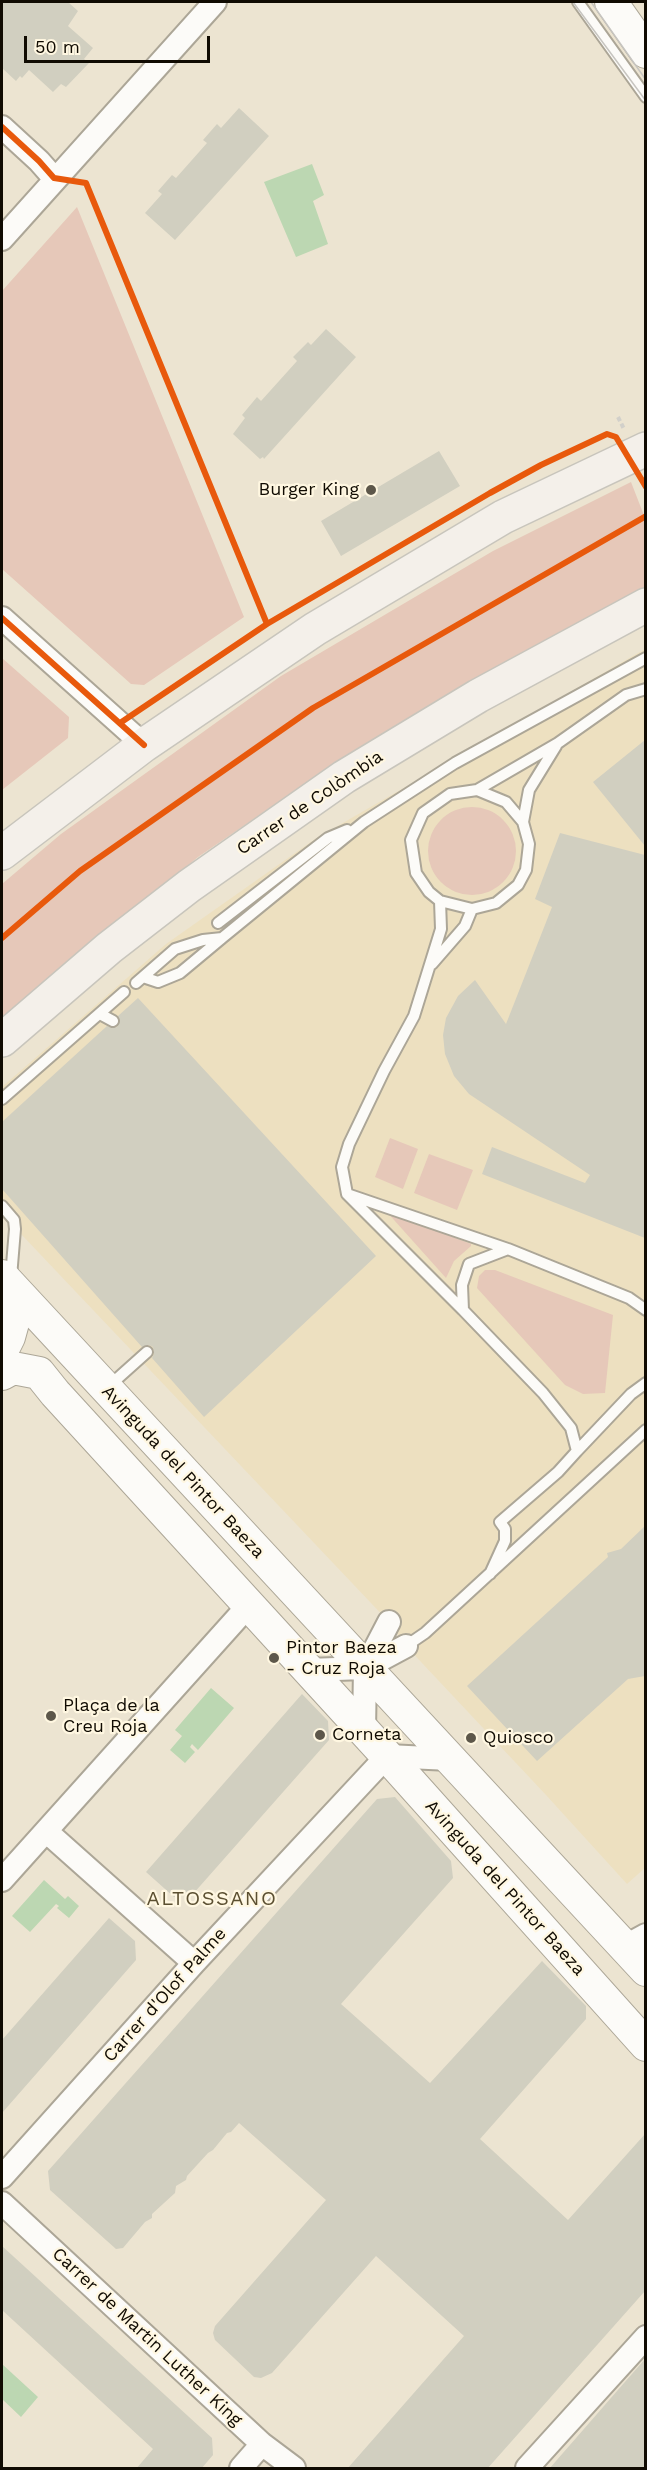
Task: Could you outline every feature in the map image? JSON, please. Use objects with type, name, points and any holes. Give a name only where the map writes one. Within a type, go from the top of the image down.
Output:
[{"type":"main road","points":[[2,853],[144,745],[306,635],[494,523],[645,448]]},
{"type":"main road","name":"Carrer de Colòmbia","points":[[2,1040],[109,948],[189,886],[344,777],[478,696],[645,605]]},
{"type":"street","points":[[2,239],[54,178],[215,2]]},
{"type":"street","points":[[611,2],[645,52]]},
{"type":"street","points":[[2,127],[39,160],[54,178]]},
{"type":"street","points":[[2,618],[144,745]]},
{"type":"street","points":[[2,1351],[9,1337],[17,1308],[4,1286]]},
{"type":"street","name":"Avinguda del Pintor Baeza","points":[[4,1286],[106,1389],[450,1759],[635,1941],[645,1970]]},
{"type":"street","name":"Avinguda del Pintor Baeza","points":[[2,1374],[13,1368],[39,1373],[645,2044]]},
{"type":"street","points":[[2,1880],[248,1606]]},
{"type":"street","points":[[364,1731],[365,1668],[389,1622]]},
{"type":"street","points":[[308,1670],[365,1668],[406,1646]]},
{"type":"street","points":[[387,1756],[450,1759]]},
{"type":"street","name":"Carrer d'Olof Palme","points":[[2,2177],[194,1963],[387,1756]]},
{"type":"street","points":[[47,1832],[194,1963]]},
{"type":"street","name":"Carrer de Martin Luther King","points":[[2,2203],[262,2444],[294,2469]]},
{"type":"street","points":[[527,2469],[645,2337]]},
{"type":"street","points":[[241,2469],[262,2444]]},
{"type":"lane","points":[[578,2],[645,97]]},
{"type":"lane","points":[[222,938],[203,940],[175,949],[139,980],[158,982],[180,973],[364,822],[455,763],[645,658]]},
{"type":"lane","points":[[477,790],[506,802],[523,822],[529,844],[526,870],[518,885],[496,903],[472,909],[440,901],[429,892],[416,873],[411,840],[423,813],[450,794],[477,790],[558,743],[626,695],[645,689]]},
{"type":"lane","points":[[523,822],[529,790],[558,743]]},
{"type":"lane","points":[[218,923],[328,838],[364,822]]},
{"type":"lane","points":[[440,901],[441,929],[414,1016],[349,1144],[342,1167],[347,1194],[464,1310],[543,1393],[571,1428],[577,1451]]},
{"type":"lane","points":[[428,969],[465,926],[472,909]]},
{"type":"lane","points":[[2,1099],[124,992]]},
{"type":"lane","points":[[100,1014],[112,1021]]},
{"type":"lane","points":[[347,1194],[508,1249],[629,1298],[645,1310]]},
{"type":"lane","points":[[2,1206],[14,1220],[15,1229],[4,1286]]},
{"type":"lane","points":[[464,1310],[462,1285],[470,1264],[508,1249]]},
{"type":"lane","points":[[106,1389],[147,1352]]},
{"type":"lane","points":[[490,1574],[506,1541],[505,1529],[500,1522],[558,1472],[631,1394],[645,1383]]},
{"type":"lane","points":[[406,1646],[425,1633],[645,1430]]},
{"type":"shaded area","points":[[312,164],[324,195],[313,201],[328,244],[296,257],[264,182]]},
{"type":"shaded area","points":[[77,207],[244,617],[144,685],[131,684],[2,569],[2,291]]},
{"type":"shaded area","points":[[631,482],[645,518],[645,589],[541,644],[280,801],[198,857],[2,1020],[2,884],[61,834],[281,676],[493,551]]},
{"type":"shaded area","points":[[645,649],[646,1867],[627,1884],[406,1646],[389,1622],[2,1214],[2,1087],[166,944],[315,839]]},
{"type":"shaded area","points":[[2,658],[69,717],[68,738],[2,790]]},
{"type":"shaded area","points":[[472,807],[489,810],[503,820],[513,834],[516,851],[513,868],[503,882],[489,892],[472,895],[455,892],[441,882],[431,868],[428,851],[431,834],[441,820],[455,810]]},
{"type":"shaded area","points":[[390,1138],[418,1149],[403,1189],[375,1177]]},
{"type":"shaded area","points":[[429,1154],[473,1170],[457,1210],[414,1193]]},
{"type":"shaded area","points":[[386,1211],[471,1244],[471,1246],[454,1261],[446,1278]]},
{"type":"shaded area","points":[[485,1270],[495,1270],[613,1315],[605,1393],[583,1394],[565,1385],[477,1288],[479,1276]]},
{"type":"shaded area","points":[[211,1688],[234,1708],[198,1750],[192,1744],[190,1747],[195,1752],[185,1763],[170,1750],[182,1736],[175,1730]]},
{"type":"shaded area","points":[[44,1880],[65,1899],[68,1896],[79,1906],[69,1918],[57,1908],[59,1906],[56,1904],[30,1932],[12,1916]]},
{"type":"shaded area","points":[[2,2364],[38,2397],[21,2417],[2,2399]]},
{"type":"building","points":[[2,2],[68,2],[78,11],[68,26],[93,48],[84,59],[89,63],[66,87],[61,84],[53,92],[29,70],[16,81],[2,68]]},
{"type":"building","points":[[239,108],[269,136],[175,240],[145,213],[162,194],[158,191],[172,175],[176,178],[207,143],[203,140],[217,124],[221,128]]},
{"type":"building","points":[[326,329],[356,357],[264,459],[263,457],[260,459],[233,434],[245,418],[242,415],[257,397],[261,401],[297,361],[293,357],[308,342],[311,345]]},
{"type":"building","points":[[439,451],[460,486],[341,556],[321,521]]},
{"type":"building","points":[[645,740],[645,846],[593,782]]},
{"type":"building","points":[[560,833],[645,855],[645,1238],[482,1174],[492,1147],[585,1183],[590,1175],[469,1094],[454,1076],[445,1054],[443,1035],[446,1018],[458,996],[475,980],[506,1024],[552,907],[535,899]]},
{"type":"building","points":[[138,998],[376,1256],[204,1417],[152,1358],[153,1347],[149,1345],[142,1347],[2,1189],[2,1122],[107,1026],[117,1027],[120,1021],[118,1016]]},
{"type":"building","points":[[645,1526],[645,1676],[628,1679],[537,1761],[467,1686],[608,1557],[607,1553],[621,1549]]},
{"type":"building","points":[[302,1694],[328,1721],[329,1740],[193,1894],[174,1897],[146,1872]]},
{"type":"building","points":[[395,1797],[451,1861],[453,1878],[341,2004],[430,2083],[542,1961],[586,2006],[586,2019],[480,2139],[568,2220],[645,2134],[645,2291],[487,2469],[347,2469],[464,2336],[376,2256],[272,2373],[261,2378],[254,2377],[215,2340],[213,2333],[215,2326],[326,2200],[239,2123],[208,2153],[186,2180],[176,2186],[175,2193],[152,2214],[152,2218],[145,2222],[123,2248],[116,2249],[50,2190],[48,2171],[377,1799]]},
{"type":"building","points":[[109,1918],[135,1941],[136,1960],[2,2113],[2,2040]]},
{"type":"building","points":[[2,2246],[212,2438],[213,2455],[201,2469],[136,2469],[153,2449],[2,2310]]},
{"type":"building","points":[[645,2359],[645,2469],[549,2469],[624,2383]]},
{"type":"tram line","points":[[573,2],[646,101]]},
{"type":"tram line","points":[[591,2],[646,80]]},
{"type":"cycle path","points":[[2,127],[54,178],[86,183],[267,624],[490,493],[541,465],[607,434],[616,437],[646,487]]},
{"type":"cycle path","points":[[2,938],[80,871],[313,708],[646,516]]},
{"type":"cycle path","points":[[2,618],[144,745]]},
{"type":"cycle path","points":[[120,723],[267,624]]},
{"type":"place","name":"Burger King","points":[[371,490]]},
{"type":"place","name":"Pintor Baeza - Cruz Roja","points":[[274,1658]]},
{"type":"place","name":"Plaça de la Creu Roja","points":[[51,1716]]},
{"type":"place","name":"Corneta","points":[[320,1735]]},
{"type":"place","name":"Quiosco","points":[[471,1738]]},
{"type":"district","name":"ALTOSSANO","points":[[212,1899]]}]
